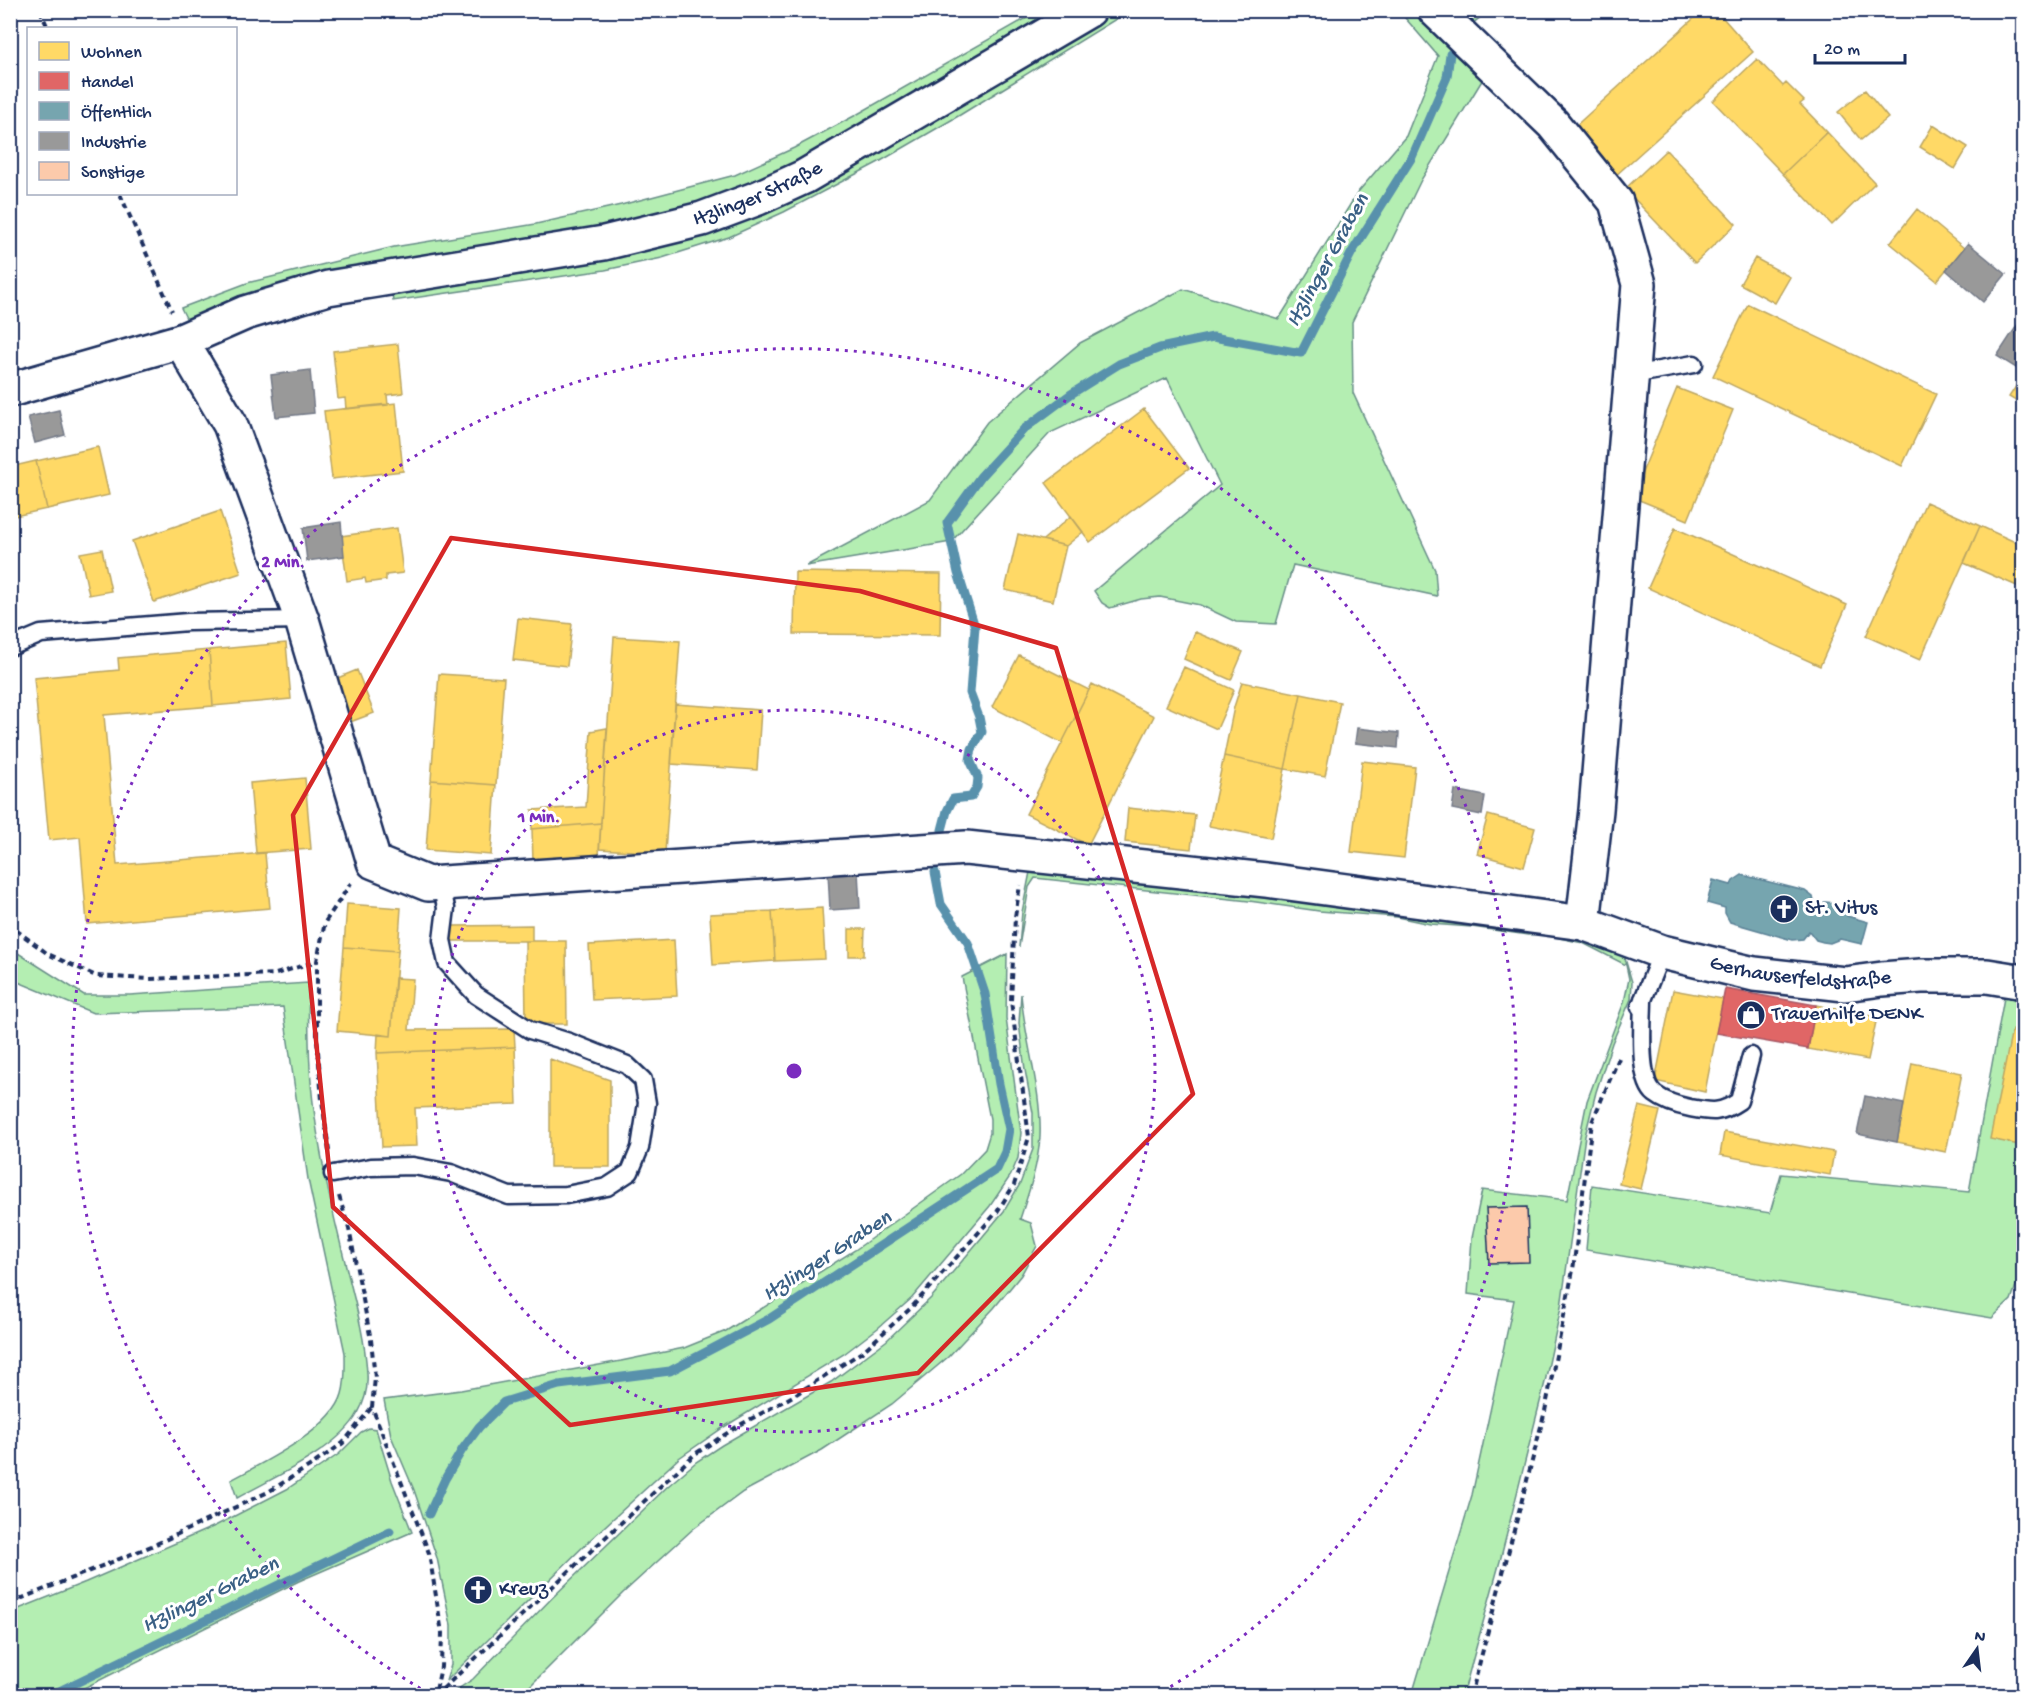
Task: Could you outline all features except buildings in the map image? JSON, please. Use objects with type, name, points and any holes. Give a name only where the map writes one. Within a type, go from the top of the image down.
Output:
[{"type":"street","name":"Itzlinger Straße","points":[[10,390],[181,340],[245,312],[318,291],[604,243],[702,219],[758,198],[804,177],[1089,10]]},
{"type":"street","points":[[1435,10],[1552,124],[1616,202],[1639,284],[1598,788],[1583,923]]},
{"type":"street","points":[[181,340],[230,424],[302,620],[374,862]]},
{"type":"street","name":"Gerhauserfeldstraße","points":[[374,862],[428,884],[966,848],[1266,880],[1583,923],[1662,952],[1754,974],[1845,984],[1882,978],[1942,976],[1987,976],[2024,982]]},
{"type":"lane","points":[[1631,375],[1694,364]]},
{"type":"lane","points":[[10,647],[41,634],[188,622],[302,620]]},
{"type":"lane","points":[[333,1174],[371,1167],[413,1166],[452,1173],[509,1196],[566,1195],[606,1187],[630,1172],[640,1148],[647,1103],[643,1080],[627,1065],[569,1042],[530,1030],[476,995],[447,963],[442,940],[446,908],[441,883]]},
{"type":"lane","points":[[1632,1028],[1662,952]]},
{"type":"lane","points":[[1644,999],[1643,1050],[1647,1081],[1655,1094],[1680,1106],[1711,1112],[1727,1109],[1739,1101],[1751,1056]]},
{"type":"path","points":[[40,10],[48,27]]},
{"type":"path","points":[[120,195],[174,314],[181,340]]},
{"type":"path","points":[[435,1695],[695,1454],[862,1352],[911,1308],[997,1212],[1014,1185],[1029,1137],[1011,1001],[1015,917],[1025,854]]},
{"type":"path","points":[[374,862],[348,886],[325,922],[317,961],[317,1039],[322,1100],[333,1174],[349,1229],[371,1340],[375,1378],[372,1407],[429,1552],[442,1633],[441,1667],[435,1695]]},
{"type":"path","points":[[16,930],[48,954],[96,976],[148,979],[276,974],[317,961]]},
{"type":"path","points":[[1471,1695],[1545,1411],[1574,1270],[1592,1122],[1632,1028]]},
{"type":"path","points":[[10,1603],[144,1549],[268,1492],[343,1443],[372,1407]]},
{"type":"highlighted area","points":[[451,538],[860,591],[1056,648],[1193,1094],[918,1373],[570,1425],[333,1207],[293,815]]},
{"type":"green space","points":[[1039,11],[1069,11],[834,151],[703,209],[190,326],[181,308],[247,283],[394,247],[536,224],[621,205],[735,175],[794,148],[856,115]]},
{"type":"green space","points":[[1102,11],[1129,11],[879,162],[784,212],[729,237],[662,258],[605,270],[393,301],[391,286],[703,227]]},
{"type":"green space","points":[[1399,11],[1426,11],[1486,74],[1421,180],[1352,322],[1353,393],[1435,570],[1437,596],[1293,565],[1276,624],[1236,622],[1200,605],[1160,597],[1141,599],[1110,608],[1102,603],[1094,591],[1220,485],[1167,378],[1050,433],[951,542],[806,566],[930,500],[987,422],[1080,343],[1183,289],[1279,319],[1358,192],[1406,136],[1438,56]]},
{"type":"green space","points":[[1449,11],[1488,11],[1472,24]]},
{"type":"green space","points":[[1041,870],[1274,895],[1588,939],[1624,955],[1632,982],[1631,999],[1612,1043],[1585,1136],[1561,1307],[1545,1382],[1500,1561],[1463,1695],[1412,1695],[1472,1495],[1514,1300],[1468,1294],[1472,1238],[1482,1190],[1567,1200],[1587,1101],[1624,1002],[1629,979],[1626,965],[1583,943],[1540,934],[1528,935],[1430,924],[1397,917],[1319,911],[1249,901],[1035,878],[1029,887],[1019,947],[1022,912],[1030,872]]},
{"type":"green space","points":[[10,948],[84,995],[130,995],[308,983],[309,1047],[317,1130],[332,1208],[362,1333],[366,1360],[366,1388],[358,1413],[336,1439],[304,1462],[237,1498],[231,1480],[311,1433],[336,1407],[345,1379],[345,1353],[308,1179],[283,1007],[93,1013],[11,979]]},
{"type":"green space","points":[[1007,954],[1006,1018],[1021,1133],[1018,1158],[1011,1175],[990,1206],[912,1298],[878,1328],[844,1354],[724,1427],[679,1458],[591,1539],[446,1681],[451,1665],[451,1625],[437,1558],[414,1490],[391,1436],[384,1400],[461,1390],[684,1348],[726,1331],[855,1250],[961,1174],[985,1149],[990,1133],[990,1119],[962,977]]},
{"type":"green space","points":[[2005,992],[2023,996],[2023,1266],[2011,1300],[1992,1318],[1586,1250],[1592,1185],[1770,1213],[1781,1174],[1969,1192]]},
{"type":"green space","points":[[1021,994],[1036,1084],[1040,1137],[1030,1189],[1020,1219],[1031,1223],[1037,1246],[1021,1275],[948,1357],[892,1404],[822,1450],[743,1492],[693,1529],[623,1593],[521,1695],[449,1695],[473,1679],[552,1598],[696,1462],[831,1382],[886,1341],[931,1298],[1004,1211],[1020,1184],[1033,1149],[1033,1113],[1019,1023]]},
{"type":"green space","points":[[369,1428],[376,1429],[392,1481],[412,1532],[299,1581],[70,1695],[11,1695],[11,1612],[215,1526],[287,1489],[339,1454],[361,1432]]},
{"type":"waterway","name":"Itzlinger Graben","points":[[942,830],[953,799],[971,797],[977,787],[978,778],[970,760],[972,749],[982,732],[970,693],[975,627],[958,573],[947,523],[981,476],[1024,429],[1071,394],[1119,364],[1160,348],[1213,337],[1301,353],[1352,252],[1412,157],[1447,77],[1450,54]]},
{"type":"waterway","name":"Itzlinger Graben","points":[[429,1514],[445,1479],[462,1450],[479,1427],[504,1402],[559,1385],[670,1371],[769,1319],[997,1169],[1005,1152],[1009,1129],[999,1084],[985,994],[968,943],[941,904],[935,872]]},
{"type":"waterway","name":"Itzlinger Graben","points":[[49,1696],[390,1531]]},
{"type":"place","name":"St. Vitus","points":[[1784,909]]},
{"type":"place","name":"Trauerhilfe DENK","points":[[1751,1015]]},
{"type":"place","name":"Kreuz","points":[[478,1590]]}]
